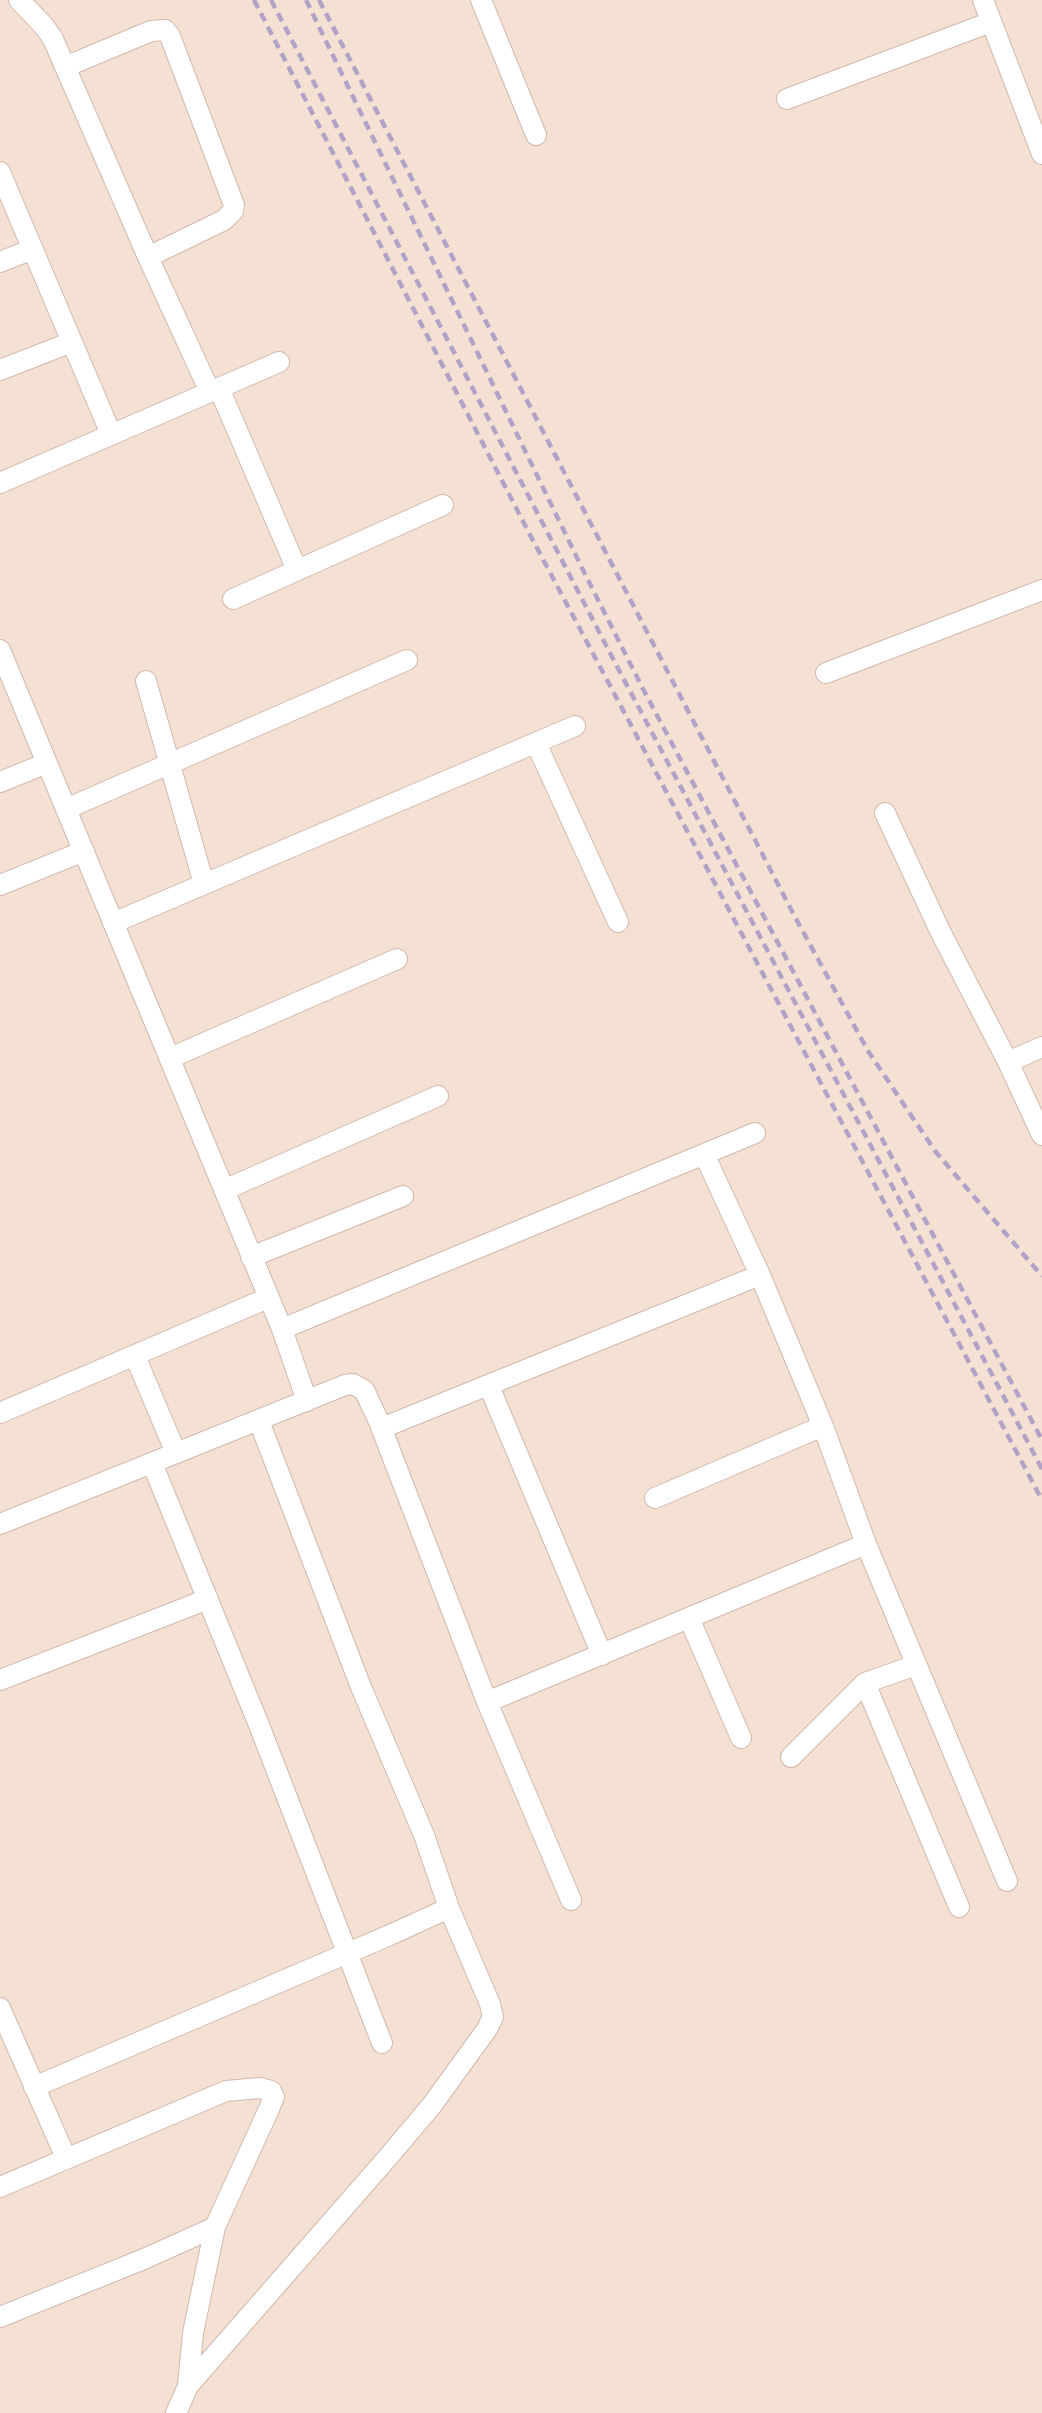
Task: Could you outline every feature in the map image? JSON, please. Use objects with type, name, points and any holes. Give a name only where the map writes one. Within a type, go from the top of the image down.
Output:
[{"type":"street","points":[[19,0],[44,26],[65,67],[148,257],[214,390],[297,570]]},
{"type":"street","points":[[481,0],[536,135]]},
{"type":"street","points":[[983,0],[1042,154]]},
{"type":"street","points":[[787,99],[991,22]]},
{"type":"street","points":[[65,67],[151,31],[160,29],[170,36],[234,205],[233,211],[224,220],[148,257]]},
{"type":"street","points":[[0,172],[111,435]]},
{"type":"street","points":[[0,262],[33,249]]},
{"type":"street","points":[[0,370],[72,342]]},
{"type":"street","points":[[0,483],[279,362]]},
{"type":"street","points":[[233,599],[443,505]]},
{"type":"street","points":[[826,673],[1042,590]]},
{"type":"street","points":[[0,650],[8,692],[47,763],[282,1329],[308,1401]]},
{"type":"street","points":[[66,809],[407,660]]},
{"type":"street","points":[[146,681],[204,884]]},
{"type":"street","points":[[113,923],[575,726]]},
{"type":"street","points":[[536,742],[618,922]]},
{"type":"street","points":[[0,782],[47,763]]},
{"type":"street","points":[[885,813],[941,933],[1008,1062],[1042,1135]]},
{"type":"street","points":[[0,885],[84,851]]},
{"type":"street","points":[[170,1058],[398,959]]},
{"type":"street","points":[[1008,1062],[1042,1047]]},
{"type":"street","points":[[224,1190],[438,1096]]},
{"type":"street","points":[[282,1329],[755,1132]]},
{"type":"street","points":[[704,1154],[760,1275],[823,1426],[866,1544],[1007,1881]]},
{"type":"street","points":[[251,1257],[403,1196]]},
{"type":"street","points":[[381,1427],[489,1386],[760,1275]]},
{"type":"street","points":[[0,1413],[268,1298]]},
{"type":"street","points":[[135,1356],[176,1453]]},
{"type":"street","points":[[0,1524],[353,1384],[364,1390],[381,1427],[488,1702],[572,1899]]},
{"type":"street","points":[[489,1386],[602,1655]]},
{"type":"street","points":[[176,2413],[188,2386],[432,2105],[487,2030],[493,2017],[490,2004],[449,1908],[424,1835],[361,1687],[259,1420]]},
{"type":"street","points":[[655,1498],[823,1426]]},
{"type":"street","points":[[152,1463],[259,1725],[382,2043]]},
{"type":"street","points":[[488,1702],[866,1544]]},
{"type":"street","points":[[0,1680],[208,1599]]},
{"type":"street","points":[[689,1618],[741,1738]]},
{"type":"street","points":[[791,1757],[865,1683],[916,1665]]},
{"type":"street","points":[[865,1683],[959,1907]]},
{"type":"street","points":[[34,2087],[449,1908]]},
{"type":"street","points":[[0,2008],[66,2158]]},
{"type":"street","points":[[0,2187],[226,2091],[260,2088],[271,2091],[274,2097],[215,2227],[193,2333],[188,2386]]},
{"type":"street","points":[[0,2317],[144,2259],[215,2227]]},
{"type":"shaded area","points":[[0,0],[1042,0],[1042,2413],[0,2413]]},
{"type":"railway","points":[[254,0],[528,531],[1042,1500]]},
{"type":"railway","points":[[271,0],[622,676],[1042,1469]]},
{"type":"railway","points":[[306,0],[642,687],[1042,1440]]},
{"type":"railway","points":[[319,0],[795,917],[868,1051],[935,1151],[1042,1276]]}]
